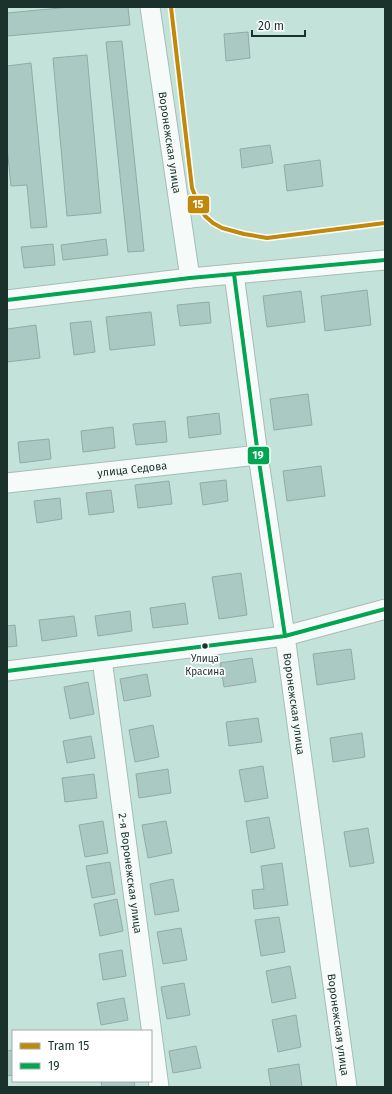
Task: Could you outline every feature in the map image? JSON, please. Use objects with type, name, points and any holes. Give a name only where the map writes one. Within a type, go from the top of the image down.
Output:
[{"type":"street","name":"Воронежская улица","points":[[150,7],[190,278]]},
{"type":"street","points":[[7,300],[190,278],[385,260]]},
{"type":"street","name":"Воронежская улица","points":[[234,274],[347,1087]]},
{"type":"street","name":"улица Седова","points":[[7,483],[258,455]]},
{"type":"street","points":[[7,671],[285,636],[385,608]]},
{"type":"street","name":"2-я Воронежская улица","points":[[102,659],[151,1030]]},
{"type":"street","name":"2-я Воронежская улица","points":[[152,1034],[159,1087]]},
{"type":"building","points":[[71,7],[128,7],[130,25],[7,36],[7,13]]},
{"type":"building","points":[[248,32],[250,58],[226,61],[224,34]]},
{"type":"building","points":[[122,41],[144,251],[128,252],[106,42]]},
{"type":"building","points":[[87,55],[101,213],[67,216],[53,58]]},
{"type":"building","points":[[31,63],[47,227],[31,228],[27,185],[11,186],[7,147],[7,66]]},
{"type":"building","points":[[270,145],[273,163],[242,168],[240,149]]},
{"type":"building","points":[[320,160],[323,186],[287,191],[284,165]]},
{"type":"building","points":[[106,239],[108,255],[63,260],[61,245]]},
{"type":"building","points":[[53,244],[55,265],[24,268],[21,247]]},
{"type":"building","points":[[367,290],[371,325],[325,331],[321,296]]},
{"type":"building","points":[[301,291],[305,322],[267,327],[263,296]]},
{"type":"building","points":[[209,302],[211,323],[180,326],[177,305]]},
{"type":"building","points":[[151,312],[155,345],[110,350],[106,317]]},
{"type":"building","points":[[91,321],[95,352],[74,355],[70,323]]},
{"type":"building","points":[[36,325],[40,358],[7,362],[7,329]]},
{"type":"building","points":[[308,394],[312,425],[274,430],[270,399]]},
{"type":"building","points":[[219,413],[221,434],[189,438],[187,417]]},
{"type":"building","points":[[165,421],[167,442],[136,445],[133,424]]},
{"type":"building","points":[[113,427],[115,448],[83,452],[81,431]]},
{"type":"building","points":[[49,439],[51,459],[20,463],[18,442]]},
{"type":"building","points":[[321,466],[325,496],[287,501],[283,471]]},
{"type":"building","points":[[226,480],[228,501],[203,505],[200,483]]},
{"type":"building","points":[[169,481],[172,504],[138,508],[135,485]]},
{"type":"building","points":[[111,490],[114,512],[89,515],[86,493]]},
{"type":"building","points":[[60,498],[62,519],[37,523],[34,501]]},
{"type":"building","points":[[241,573],[247,615],[219,619],[212,577]]},
{"type":"building","points":[[185,603],[188,624],[153,628],[150,608]]},
{"type":"building","points":[[130,611],[132,631],[98,636],[95,616]]},
{"type":"building","points":[[74,616],[77,636],[42,641],[39,620]]},
{"type":"building","points":[[15,625],[17,646],[7,647],[7,626]]},
{"type":"building","points":[[351,649],[355,679],[317,685],[313,654]]},
{"type":"building","points":[[252,658],[256,682],[224,687],[220,663]]},
{"type":"building","points":[[147,674],[151,696],[124,701],[120,679]]},
{"type":"building","points":[[88,682],[94,714],[70,719],[64,687]]},
{"type":"building","points":[[258,718],[262,742],[229,746],[226,722]]},
{"type":"building","points":[[153,725],[159,757],[135,762],[129,730]]},
{"type":"building","points":[[362,733],[365,757],[333,762],[330,738]]},
{"type":"building","points":[[91,736],[95,758],[67,763],[63,741]]},
{"type":"building","points":[[263,766],[268,798],[245,802],[239,770]]},
{"type":"building","points":[[168,769],[171,793],[139,798],[136,774]]},
{"type":"building","points":[[94,774],[97,798],[65,802],[62,778]]},
{"type":"building","points":[[269,817],[275,848],[251,853],[246,821]]},
{"type":"building","points":[[103,821],[108,853],[85,857],[79,825]]},
{"type":"building","points":[[166,821],[172,853],[148,858],[142,825]]},
{"type":"building","points":[[368,828],[374,863],[350,867],[344,832]]},
{"type":"building","points":[[110,862],[115,894],[92,898],[86,866]]},
{"type":"building","points":[[282,863],[288,905],[254,909],[252,890],[264,889],[261,866]]},
{"type":"building","points":[[173,879],[179,911],[155,915],[150,884]]},
{"type":"building","points":[[117,899],[123,931],[100,936],[94,904]]},
{"type":"building","points":[[279,917],[285,952],[261,956],[255,920]]},
{"type":"building","points":[[181,928],[187,960],[163,964],[157,932]]},
{"type":"building","points":[[122,950],[126,976],[103,980],[99,954]]},
{"type":"building","points":[[290,966],[296,998],[272,1003],[266,971]]},
{"type":"building","points":[[184,983],[190,1015],[167,1019],[161,987]]},
{"type":"building","points":[[124,998],[128,1020],[101,1025],[97,1003]]},
{"type":"building","points":[[296,1015],[301,1047],[278,1052],[272,1020]]},
{"type":"building","points":[[196,1046],[201,1068],[173,1073],[169,1051]]},
{"type":"building","points":[[12,1050],[12,1075],[7,1076],[7,1051]]},
{"type":"building","points":[[299,1064],[302,1087],[271,1087],[268,1069]]},
{"type":"building","points":[[101,1082],[134,1082],[135,1087],[102,1087]]},
{"type":"tram line","name":"15","points":[[171,7],[192,188],[199,206],[205,216],[222,228],[267,238],[385,223]]},
{"type":"transit line","name":"19","points":[[7,300],[190,278],[385,260]]},
{"type":"transit line","name":"19","points":[[234,274],[258,455],[285,636]]},
{"type":"transit line","name":"19","points":[[7,671],[285,636],[385,609]]},
{"type":"place","name":"Улица Красина","points":[[205,646]]}]
